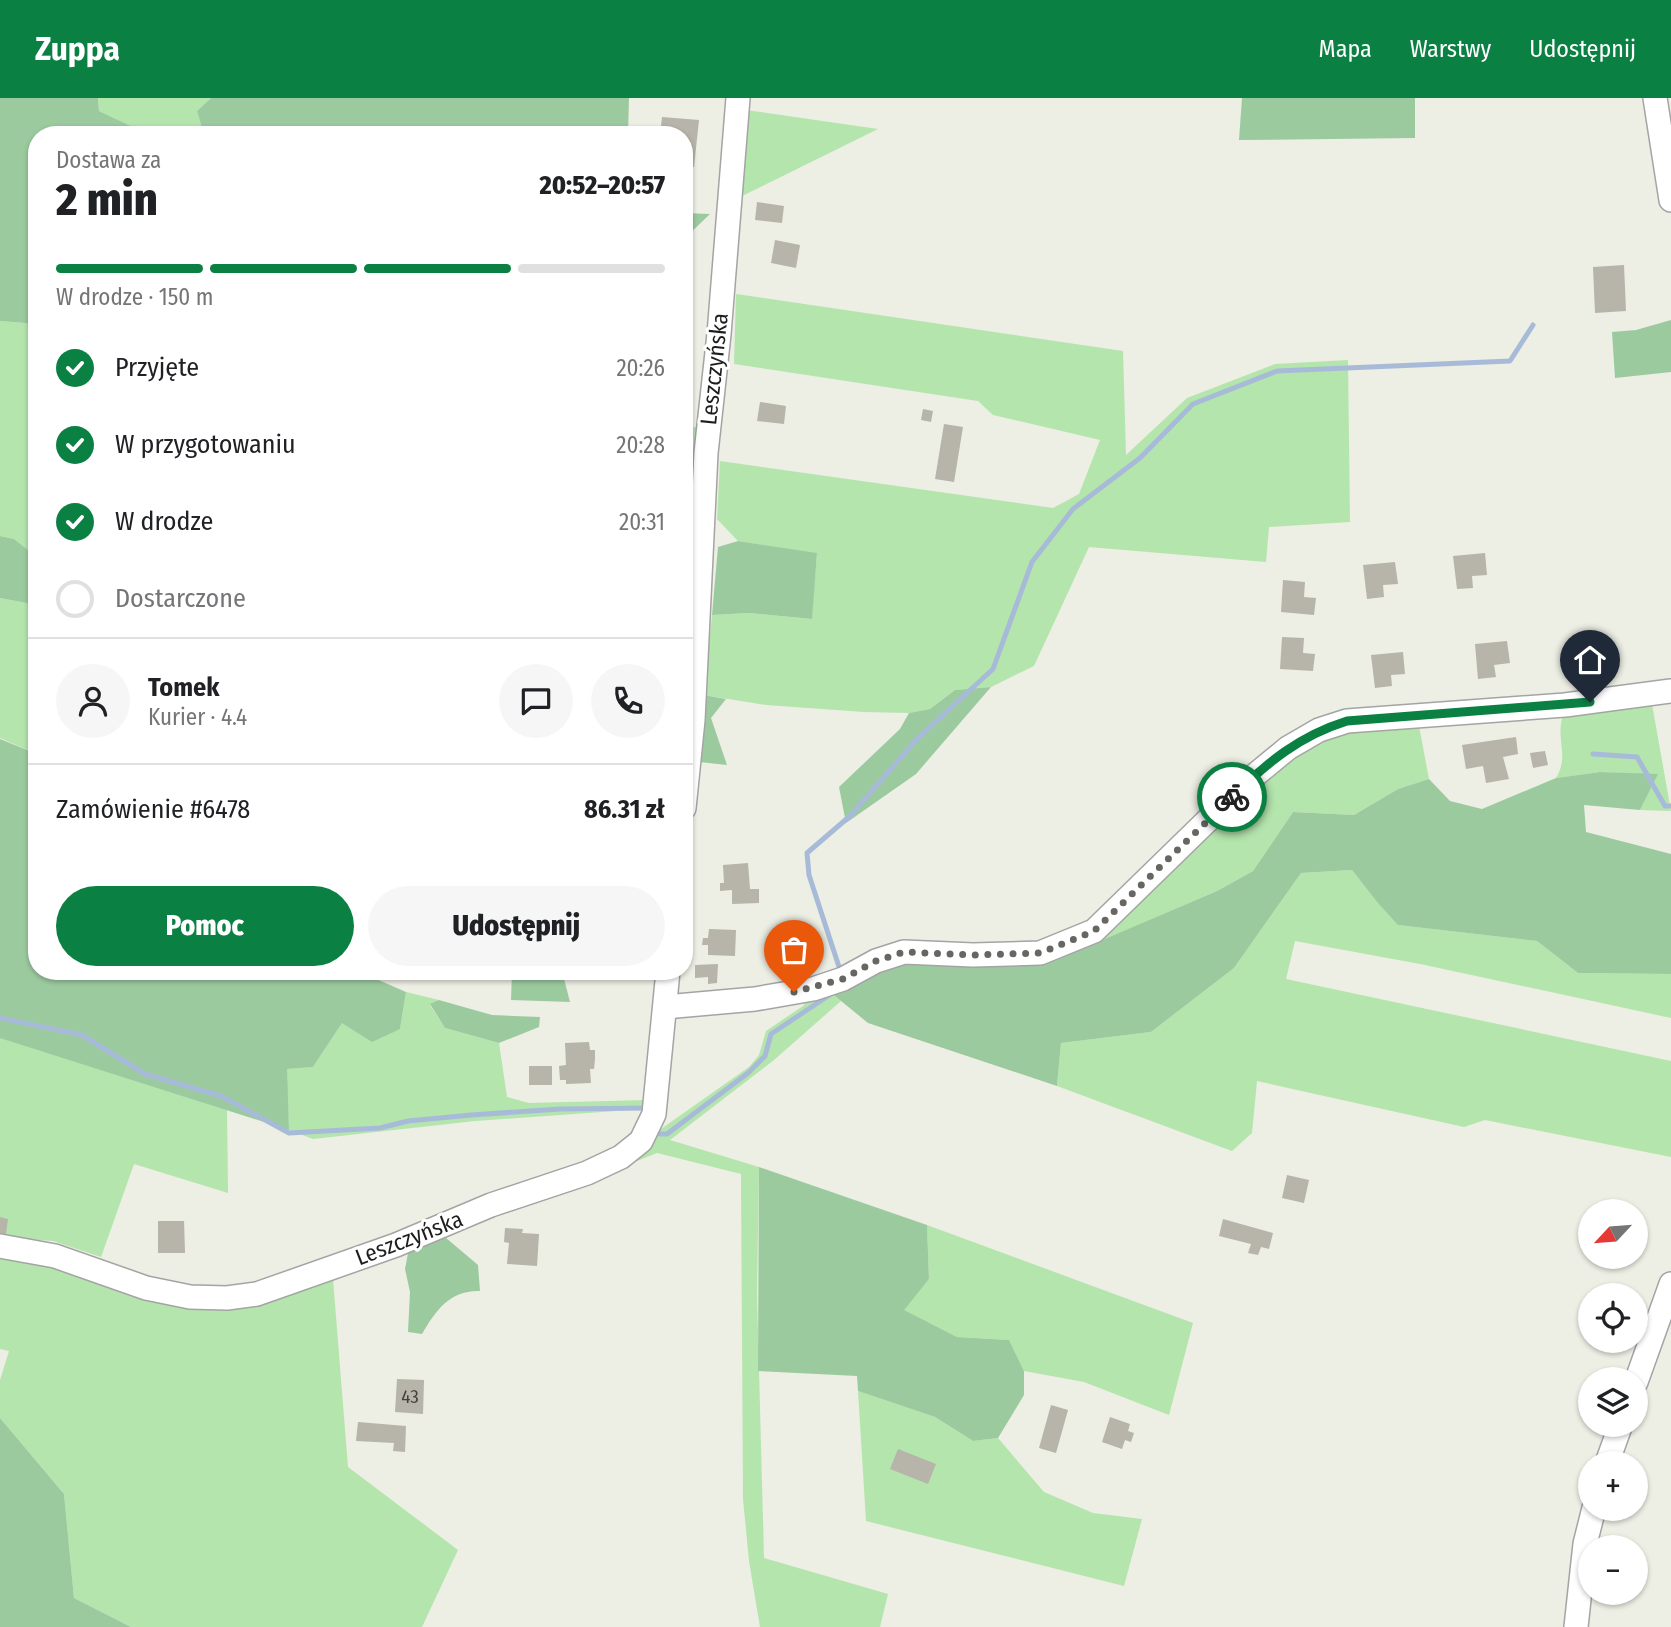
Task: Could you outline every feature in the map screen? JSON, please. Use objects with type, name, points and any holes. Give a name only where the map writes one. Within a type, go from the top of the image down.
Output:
[{"type":"street","name":"Leszczyńska","points":[[693,720],[706,453],[719,334],[738,98]]},
{"type":"street","points":[[1655,98],[1671,200]]},
{"type":"street","points":[[665,1007],[755,999],[813,989],[843,979],[876,961],[904,952],[973,955],[1040,953],[1094,931],[1249,780],[1288,748],[1319,730],[1347,721],[1566,705],[1671,691]]},
{"type":"street","name":"Leszczyńska","points":[[0,1246],[55,1256],[146,1288],[190,1297],[227,1298],[257,1294],[396,1245],[491,1205],[587,1173],[621,1157],[641,1141],[654,1114],[667,980]]},
{"type":"street","points":[[1641,1367],[1671,1284]]},
{"type":"street","points":[[1576,1627],[1585,1545],[1591,1521]]},
{"type":"green space","points":[[0,98],[98,98],[99,111],[131,126],[28,126],[28,323],[0,321]]},
{"type":"green space","points":[[98,98],[211,98],[197,111],[201,126],[131,126],[99,111]]},
{"type":"green space","points":[[211,98],[629,98],[628,126],[201,126],[197,111]]},
{"type":"green space","points":[[1242,98],[1415,98],[1415,138],[1239,140]]},
{"type":"green space","points":[[746,110],[878,129],[740,197]]},
{"type":"green space","points":[[693,213],[710,214],[693,230]]},
{"type":"green space","points":[[736,294],[1123,351],[1126,455],[1187,398],[1275,364],[1348,360],[1350,522],[1269,527],[1266,562],[1089,547],[1034,666],[991,687],[955,690],[930,709],[909,713],[864,712],[766,705],[704,695],[712,615],[749,613],[811,619],[817,554],[738,541],[717,519],[720,461],[1053,508],[1079,494],[1100,440],[993,415],[978,401],[734,364]]},
{"type":"green space","points":[[1671,320],[1671,372],[1615,378],[1612,332],[1636,330]]},
{"type":"green space","points":[[0,321],[28,323],[28,550],[14,539],[0,536]]},
{"type":"green space","points":[[693,427],[697,427],[693,483]]},
{"type":"green space","points":[[0,536],[14,539],[28,550],[28,603],[0,598]]},
{"type":"green space","points":[[738,541],[817,553],[812,619],[749,613],[712,615],[718,547]]},
{"type":"green space","points":[[0,598],[28,603],[28,750],[0,738]]},
{"type":"green space","points":[[991,687],[916,774],[846,823],[839,787],[900,729],[909,713],[930,709],[955,690]]},
{"type":"green space","points":[[704,695],[726,699],[711,718],[727,765],[699,762]]},
{"type":"green space","points":[[1652,704],[1671,811],[1640,810],[1657,775],[1600,772],[1556,778],[1562,762],[1560,732],[1563,715]]},
{"type":"green space","points":[[1419,726],[1429,779],[1398,789],[1354,815],[1293,812],[1253,871],[1217,891],[1096,943],[1279,765],[1325,736],[1362,728]]},
{"type":"green space","points":[[0,739],[28,750],[28,980],[379,980],[406,992],[400,1029],[372,1042],[342,1023],[313,1067],[287,1069],[289,1130],[0,1038]]},
{"type":"green space","points":[[1600,772],[1658,774],[1640,810],[1584,805],[1586,832],[1671,854],[1671,974],[1578,973],[1537,941],[1398,925],[1352,870],[1301,873],[1234,968],[1151,1032],[1061,1043],[1057,1086],[868,1023],[830,992],[902,961],[1051,962],[1217,891],[1253,871],[1293,812],[1354,815],[1398,789],[1429,779],[1450,801],[1482,809],[1556,778]]},
{"type":"green space","points":[[1352,870],[1399,925],[1537,941],[1578,973],[1671,974],[1671,1018],[1420,964],[1295,941],[1286,979],[1671,1061],[1671,1157],[1485,1120],[1464,1127],[1257,1081],[1252,1133],[1232,1151],[1057,1086],[1061,1043],[1151,1032],[1234,968],[1301,873]]},
{"type":"green space","points":[[512,980],[564,980],[570,1002],[511,1000]]},
{"type":"green space","points":[[406,992],[439,1000],[430,1005],[445,1028],[499,1043],[507,1097],[529,1103],[646,1100],[644,1109],[475,1121],[313,1139],[289,1130],[286,1069],[313,1067],[342,1023],[400,1029]]},
{"type":"green space","points":[[831,993],[841,1001],[774,1060],[670,1140],[759,1167],[757,1294],[764,1558],[888,1594],[880,1627],[760,1627],[749,1561],[743,1499],[741,1174],[657,1153],[622,1167],[656,1125],[661,1129],[749,1067],[759,1055],[766,1031],[803,1006],[812,994]]},
{"type":"green space","points":[[439,1000],[492,1015],[540,1017],[539,1027],[499,1043],[445,1028],[430,1004]]},
{"type":"green space","points":[[4,1037],[227,1110],[228,1193],[134,1164],[101,1257],[53,1241],[0,1237],[0,1038]]},
{"type":"green space","points":[[759,1167],[927,1225],[929,1279],[904,1310],[957,1337],[1009,1340],[1024,1371],[1024,1395],[998,1438],[973,1441],[935,1417],[858,1391],[857,1376],[758,1371]]},
{"type":"green space","points":[[927,1225],[1193,1323],[1169,1415],[1084,1382],[1024,1371],[1009,1340],[957,1337],[903,1310],[929,1279]]},
{"type":"green space","points":[[439,1232],[478,1265],[480,1291],[460,1294],[445,1303],[422,1334],[408,1332],[410,1292],[405,1269],[409,1248]]},
{"type":"green space","points":[[0,1253],[33,1258],[177,1305],[333,1279],[348,1467],[458,1550],[422,1627],[131,1627],[74,1598],[64,1494],[0,1418],[0,1380],[9,1351],[0,1349]]},
{"type":"green space","points":[[858,1391],[935,1417],[973,1441],[998,1438],[1044,1492],[1093,1513],[1142,1519],[1124,1586],[866,1521]]},
{"type":"green space","points":[[0,1418],[64,1494],[74,1598],[131,1627],[0,1627]]},
{"type":"building","points":[[662,117],[699,120],[694,167],[693,126],[661,126]]},
{"type":"building","points":[[757,202],[784,206],[782,223],[755,220]]},
{"type":"building","points":[[775,240],[800,245],[796,268],[771,263]]},
{"type":"building","points":[[1624,265],[1626,311],[1595,313],[1593,267]]},
{"type":"building","points":[[760,402],[786,406],[784,424],[757,421]]},
{"type":"building","points":[[923,409],[933,411],[931,422],[921,420]]},
{"type":"building","points":[[944,424],[963,427],[954,482],[935,479]]},
{"type":"building","points":[[1485,553],[1487,575],[1472,576],[1473,588],[1457,589],[1453,556]]},
{"type":"building","points":[[1395,562],[1398,584],[1383,585],[1384,597],[1367,599],[1363,565]]},
{"type":"building","points":[[1283,580],[1305,582],[1304,597],[1316,598],[1314,615],[1281,612]]},
{"type":"building","points":[[1282,637],[1304,638],[1303,653],[1315,654],[1313,671],[1280,669]]},
{"type":"building","points":[[1507,641],[1510,663],[1494,665],[1496,677],[1478,679],[1475,644]]},
{"type":"building","points":[[1403,652],[1405,674],[1391,675],[1392,686],[1375,688],[1371,655]]},
{"type":"building","points":[[1516,737],[1518,754],[1503,757],[1509,779],[1486,783],[1483,766],[1466,769],[1462,745]]},
{"type":"building","points":[[1545,751],[1548,765],[1533,768],[1530,753]]},
{"type":"building","points":[[748,863],[750,889],[759,889],[759,903],[732,904],[732,890],[720,891],[720,883],[724,883],[723,865]]},
{"type":"building","points":[[709,929],[736,930],[735,956],[708,955],[708,945],[702,945],[703,938],[708,938]]},
{"type":"building","points":[[718,964],[717,983],[708,984],[708,977],[695,978],[695,965]]},
{"type":"building","points":[[589,1042],[590,1050],[595,1050],[594,1069],[590,1069],[591,1083],[566,1084],[566,1080],[560,1080],[559,1066],[566,1065],[565,1043]]},
{"type":"building","points":[[529,1066],[552,1066],[552,1085],[529,1085]]},
{"type":"building","points":[[1287,1175],[1309,1180],[1304,1203],[1282,1198]]},
{"type":"building","points":[[0,1217],[8,1219],[6,1234],[0,1233]]},
{"type":"building","points":[[1223,1219],[1273,1233],[1269,1249],[1261,1247],[1258,1255],[1248,1253],[1251,1244],[1219,1236]]},
{"type":"building","points":[[158,1221],[184,1221],[185,1253],[158,1253]]},
{"type":"building","points":[[505,1228],[523,1229],[522,1233],[539,1234],[537,1266],[507,1264],[509,1243],[504,1242]]},
{"type":"building","points":[[397,1379],[424,1380],[423,1414],[395,1412]]},
{"type":"building","points":[[1051,1405],[1068,1410],[1056,1453],[1039,1448]]},
{"type":"building","points":[[1110,1417],[1130,1424],[1128,1431],[1134,1433],[1131,1442],[1125,1440],[1122,1449],[1102,1442]]},
{"type":"building","points":[[358,1422],[406,1426],[405,1452],[393,1451],[394,1443],[356,1441]]},
{"type":"building","points":[[898,1449],[936,1464],[928,1484],[890,1469]]},
{"type":"waterway","points":[[841,973],[809,875],[807,853],[850,816],[917,739],[993,669],[1032,562],[1073,509],[1140,458],[1193,404],[1277,371],[1510,361],[1533,325]]},
{"type":"waterway","points":[[1593,754],[1637,757],[1665,806],[1671,806]]},
{"type":"waterway","points":[[660,1134],[667,1134],[748,1073],[765,1056],[771,1034],[831,994]]},
{"type":"waterway","points":[[0,1018],[82,1035],[145,1074],[221,1096],[289,1133],[380,1128],[408,1121],[471,1115],[560,1109],[648,1108]]},
{"type":"way so far","points":[[794,992],[843,979],[876,961],[904,952],[973,955],[1040,953],[1094,931],[1232,797]]},
{"type":"route","points":[[1232,797],[1288,748],[1319,730],[1347,721],[1590,702]]}]
